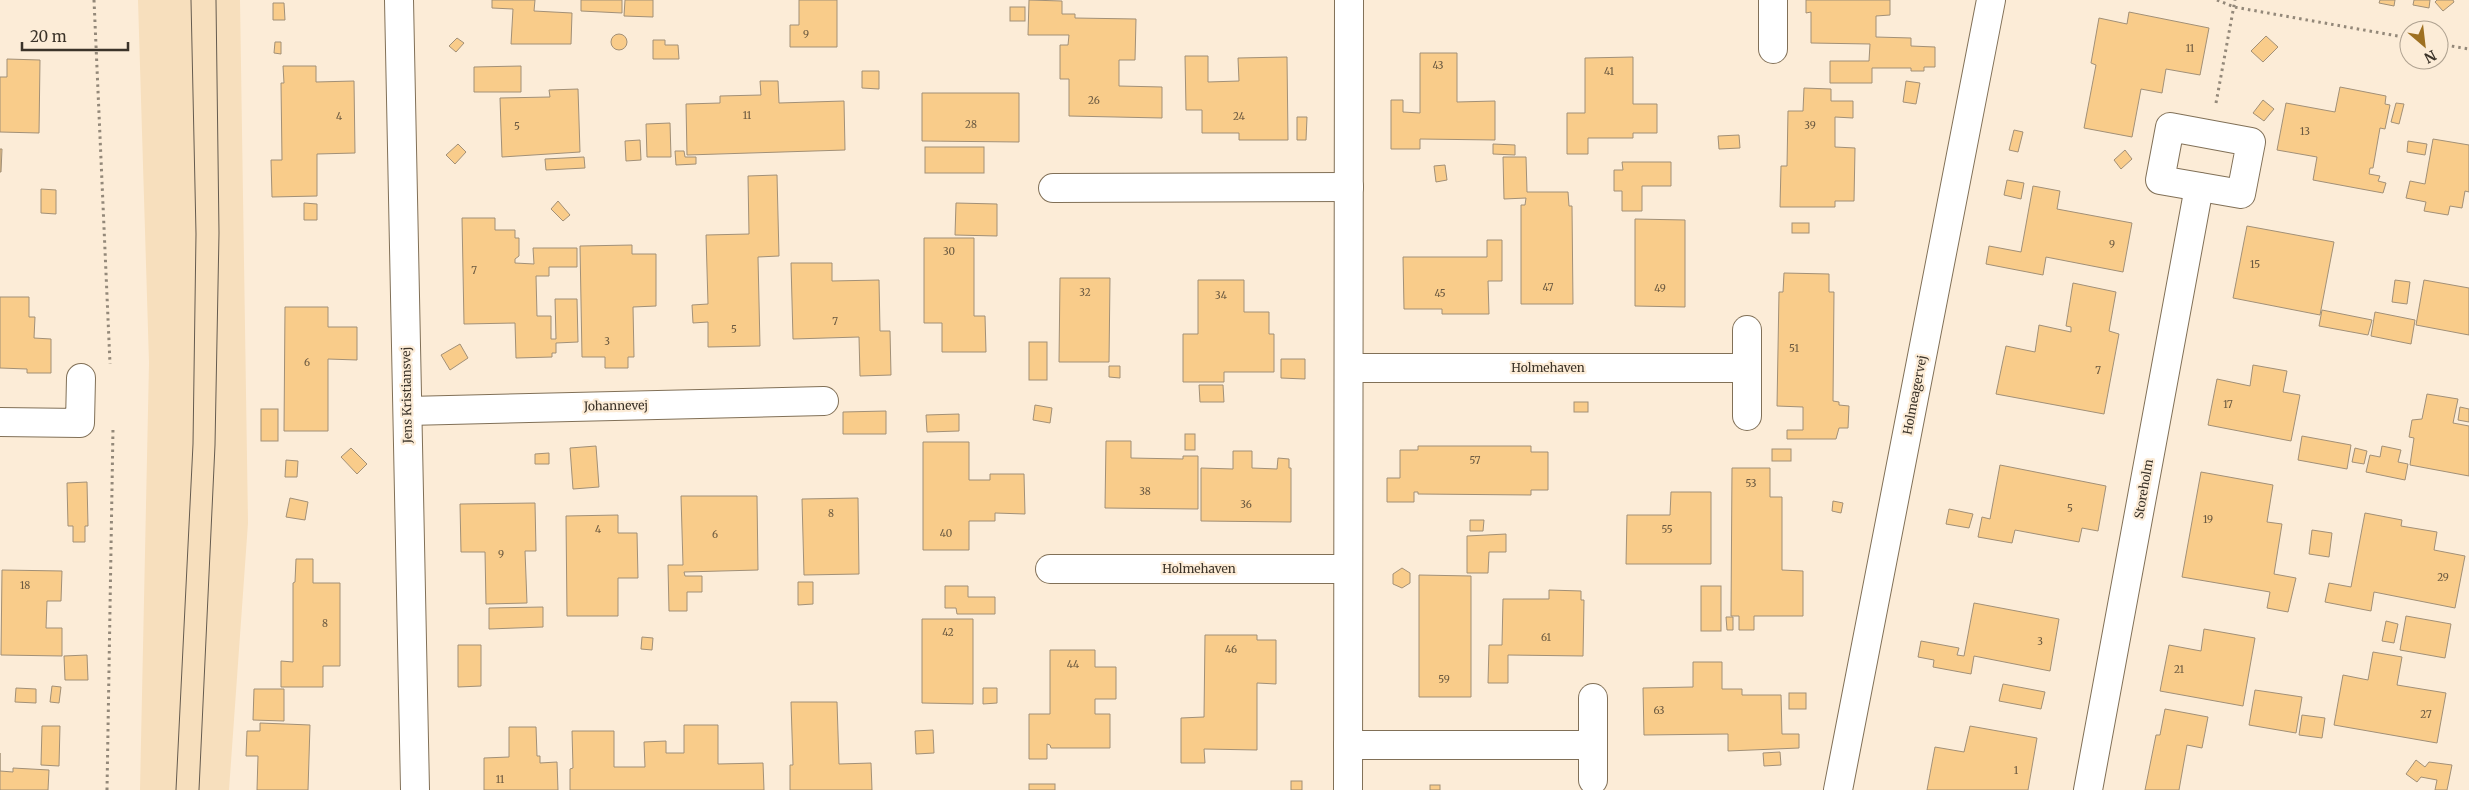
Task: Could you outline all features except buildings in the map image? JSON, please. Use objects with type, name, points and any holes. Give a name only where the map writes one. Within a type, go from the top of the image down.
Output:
[{"type":"street","name":"Jens Kristiansvej","points":[[399,0],[415,790]]},
{"type":"street","points":[[1348,790],[1350,0]]},
{"type":"street","points":[[1773,49],[1774,0]]},
{"type":"street","name":"Holmeagervej","points":[[1838,790],[1991,0]]},
{"type":"street","points":[[2170,127],[2210,134],[2251,142],[2241,194],[2160,180],[2170,127]]},
{"type":"street","name":"Storeholm","points":[[2088,790],[2199,187]]},
{"type":"street","points":[[1053,188],[1349,188]]},
{"type":"street","points":[[1747,330],[1747,416]]},
{"type":"street","name":"Holmehaven","points":[[1349,368],[1747,368]]},
{"type":"street","points":[[0,422],[80,423],[81,378]]},
{"type":"street","name":"Johannevej","points":[[408,411],[824,401]]},
{"type":"street","name":"Holmehaven","points":[[1050,569],[1348,569]]},
{"type":"street","points":[[1593,698],[1593,780]]},
{"type":"street","points":[[1348,745],[1593,744]]},
{"type":"path","points":[[2217,0],[2234,7],[2399,36]]},
{"type":"path","points":[[2210,134],[2236,0]]},
{"type":"path","points":[[2449,46],[2469,49]]},
{"type":"shaded area","points":[[138,0],[240,0],[248,523],[229,790],[140,790],[149,363]]},
{"type":"tram line","points":[[176,790],[193,444],[196,234],[191,0]]},
{"type":"tram line","points":[[199,790],[215,445],[219,233],[216,0]]}]
